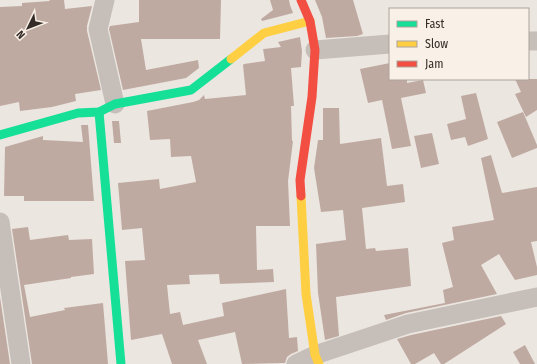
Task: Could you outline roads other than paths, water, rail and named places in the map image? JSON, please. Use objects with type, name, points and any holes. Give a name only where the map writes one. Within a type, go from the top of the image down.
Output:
[{"type":"street","points":[[105,0],[98,29],[107,108],[121,364]]},
{"type":"street","points":[[301,0],[310,21],[315,50],[312,97],[300,180],[306,294],[317,360]]},
{"type":"street","points":[[0,135],[78,114],[190,90],[264,33],[310,21]]},
{"type":"street","points":[[315,50],[389,44]]},
{"type":"street","points":[[0,222],[21,364]]},
{"type":"street","points":[[296,364],[317,360],[408,324],[537,297]]}]
